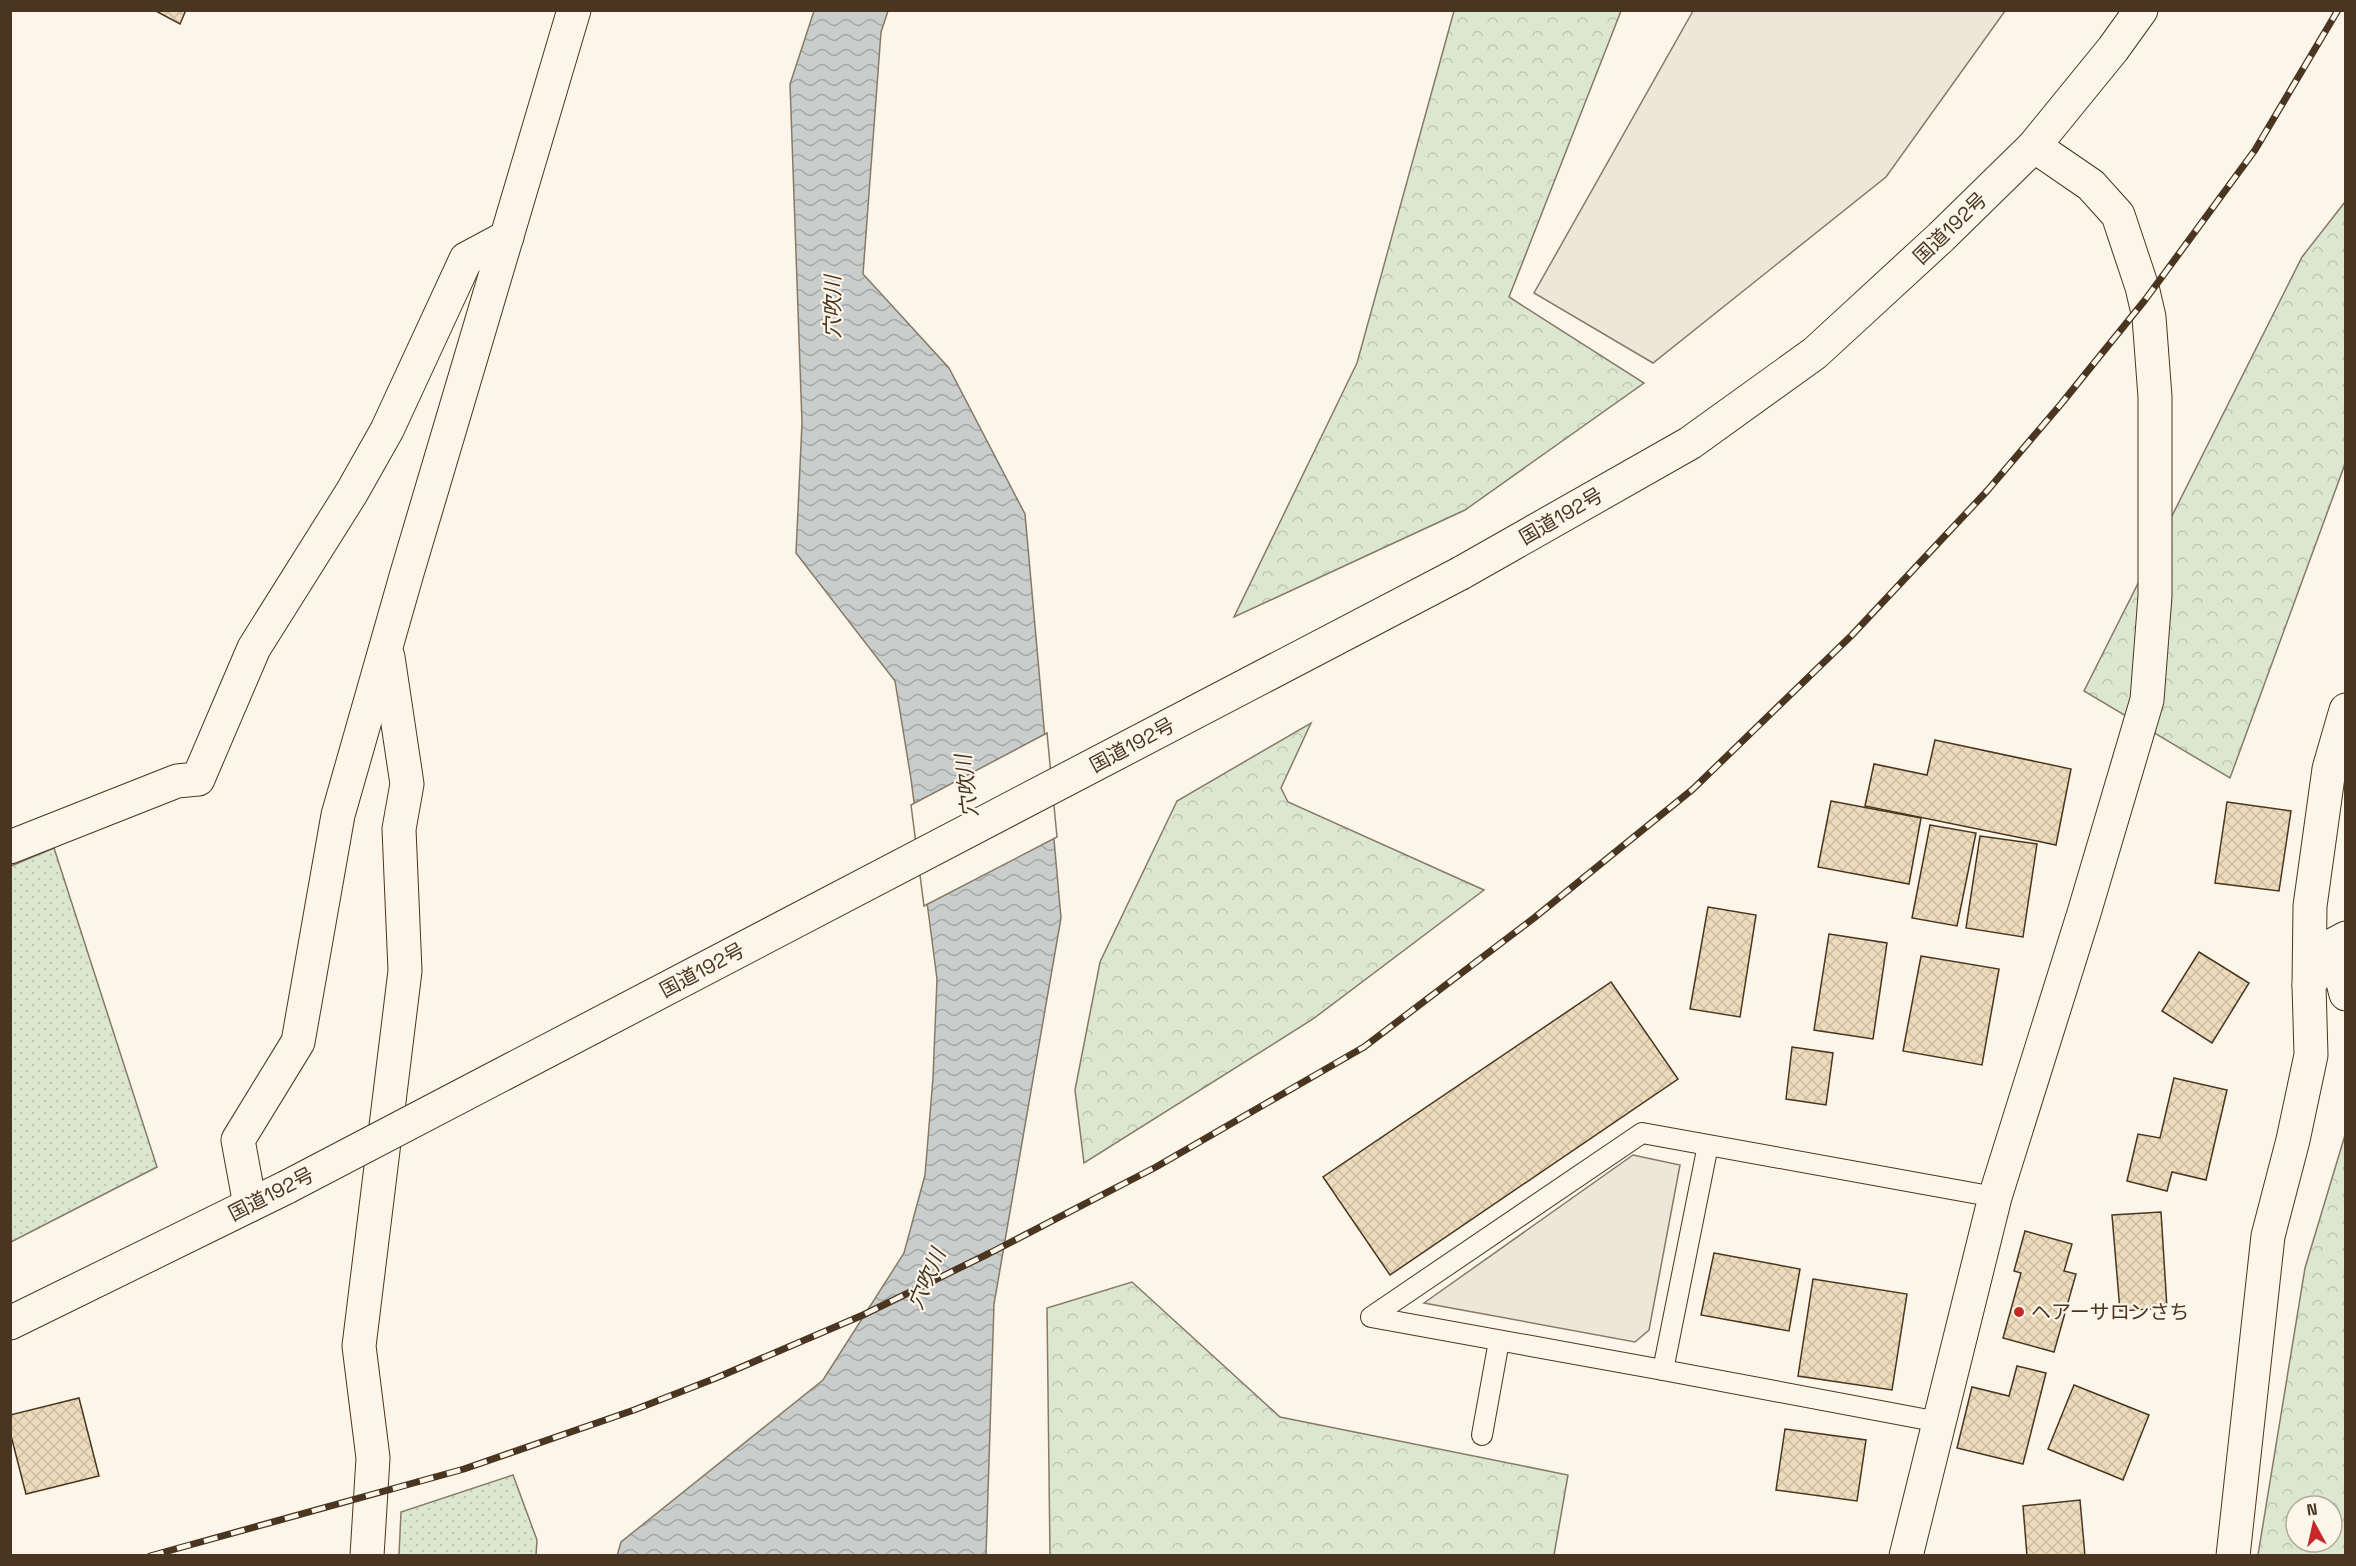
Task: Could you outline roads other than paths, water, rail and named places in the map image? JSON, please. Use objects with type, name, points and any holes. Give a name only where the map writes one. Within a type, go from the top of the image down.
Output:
[{"type":"main road","points":[[250,1206],[238,1140],[298,1042],[338,815],[574,10]]},
{"type":"main road","name":"国道192号","points":[[10,1323],[287,1187],[1461,573],[1690,443],[1815,353],[1941,237],[2034,146],[2113,50],[2141,10]]},
{"type":"main road","points":[[1906,1556],[1995,1197],[2088,902],[2147,700],[2155,596],[2155,397],[2150,317],[2118,214],[2091,185],[2034,146]]},
{"type":"main road","points":[[10,847],[177,781],[198,779],[254,648],[352,492],[387,430],[466,260],[507,237]]},
{"type":"main road","points":[[367,1556],[373,1458],[359,1346],[405,971],[399,829],[407,784],[387,647]]},
{"type":"main road","points":[[2233,1556],[2268,1236],[2293,1140],[2311,1055],[2310,906],[2330,769],[2346,710]]},
{"type":"main road","points":[[2309,985],[2339,942]]},
{"type":"main road","points":[[2339,942],[2346,994]]},
{"type":"lane","points":[[1939,1422],[1371,1317],[1642,1133],[1995,1197]]},
{"type":"lane","points":[[1663,1370],[1708,1145]]},
{"type":"lane","points":[[1482,1435],[1499,1341]]},
{"type":"water","name":"穴吹川","points":[[814,11],[888,11],[881,32],[863,274],[949,368],[1025,514],[1061,918],[994,1304],[986,1555],[617,1556],[621,1542],[823,1380],[904,1253],[925,1175],[933,1078],[937,979],[911,779],[895,681],[796,553],[802,423],[790,84]]},
{"type":"railway","points":[[150,1556],[464,1469],[634,1410],[716,1378],[863,1315],[988,1254],[1156,1167],[1364,1047],[1534,918],[1693,789],[1852,635],[1987,491],[2145,300],[2255,150],[2338,10]]},
{"type":"place","name":"ヘアーサロンさち","points":[[2019,1312]]}]
